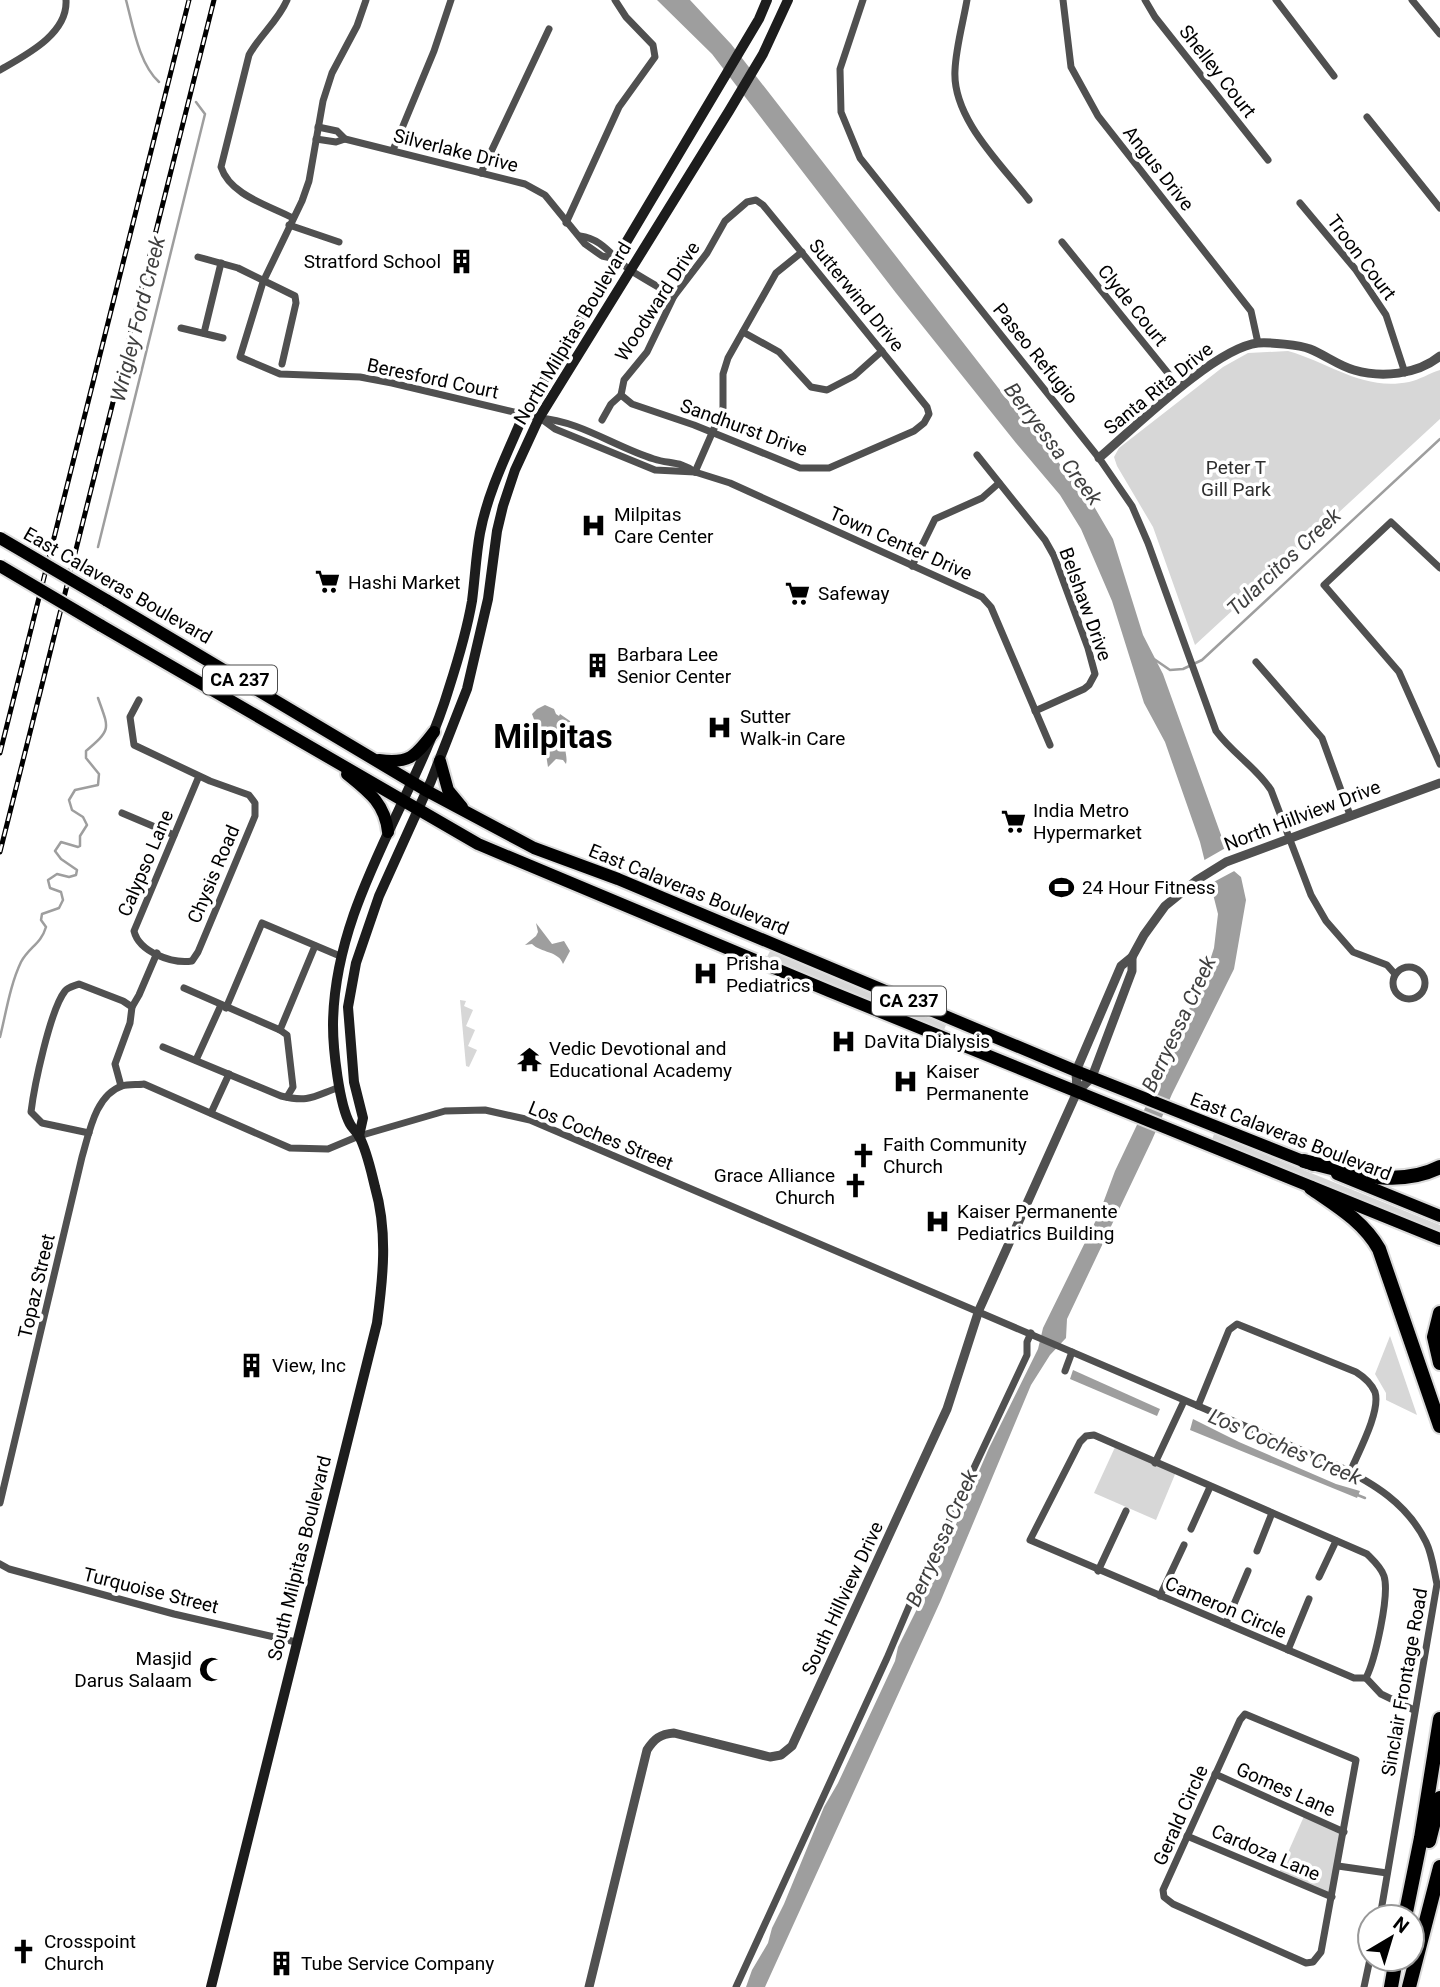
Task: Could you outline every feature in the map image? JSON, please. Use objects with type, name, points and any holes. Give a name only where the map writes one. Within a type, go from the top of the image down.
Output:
[{"type":"highway","name":"East Calaveras Boulevard","points":[[0,538],[427,791],[534,848],[618,879],[1076,1071],[1440,1216]]},
{"type":"highway","name":"East Calaveras Boulevard","points":[[0,566],[478,844],[1076,1092],[1440,1239]]},
{"type":"highway","points":[[375,760],[404,761],[415,754],[433,732]]},
{"type":"highway","points":[[323,753],[379,802],[387,819],[388,832]]},
{"type":"highway","points":[[440,761],[448,790],[457,803],[491,827]]},
{"type":"highway","points":[[1304,1161],[1377,1177],[1409,1177],[1440,1167]]},
{"type":"highway","points":[[1311,1188],[1356,1219],[1379,1249],[1440,1426]]},
{"type":"highway","points":[[1440,1313],[1434,1337],[1440,1363]]},
{"type":"highway","points":[[1409,1903],[1440,1720]]},
{"type":"highway","points":[[1411,1903],[1440,1798]]},
{"type":"highway","points":[[1409,1987],[1440,1867]]},
{"type":"main road","name":"North Milpitas Boulevard","points":[[413,782],[449,690],[470,611],[480,533],[496,480],[524,414],[749,35],[766,0]]},
{"type":"main road","name":"North Milpitas Boulevard","points":[[427,791],[467,689],[475,660],[488,599],[497,531],[515,470],[539,418],[763,54],[788,0]]},
{"type":"main road","name":"South Milpitas Boulevard","points":[[211,1987],[376,1323],[384,1267],[380,1211],[359,1136],[349,1123],[340,1087],[333,1028],[335,991],[340,956],[361,892],[413,782]]},
{"type":"main road","name":"South Milpitas Boulevard","points":[[359,1136],[363,1118],[354,1082],[348,1007],[356,963],[379,896],[427,791]]},
{"type":"street","points":[[0,70],[50,36],[64,20],[66,0]]},
{"type":"street","points":[[287,0],[281,13],[249,55],[221,167],[224,178],[235,189],[291,221],[339,242]]},
{"type":"street","points":[[262,282],[302,201],[309,181],[323,101],[332,73],[357,26],[366,0]]},
{"type":"street","points":[[393,150],[434,51],[450,0]]},
{"type":"street","points":[[566,223],[619,107],[655,57],[653,45],[626,18],[615,0]]},
{"type":"street","name":"Paseo Refugio","points":[[863,0],[840,69],[841,111],[860,158],[1099,458],[1132,506],[1148,542],[1216,731],[1226,744],[1263,777],[1271,790],[1311,895],[1338,938],[1353,951],[1387,965],[1395,974]]},
{"type":"street","points":[[967,0],[955,71],[957,96],[967,120],[1029,200]]},
{"type":"street","name":"Angus Drive","points":[[1063,0],[1071,67],[1098,116],[1251,311],[1258,343]]},
{"type":"street","name":"Shelley Court","points":[[1145,0],[1155,18],[1268,160]]},
{"type":"street","points":[[1276,0],[1334,76]]},
{"type":"street","points":[[1412,0],[1440,34]]},
{"type":"street","points":[[481,173],[549,29]]},
{"type":"street","points":[[1367,117],[1440,208]]},
{"type":"street","name":"Silverlake Drive","points":[[318,127],[337,131],[345,139]]},
{"type":"street","name":"Silverlake Drive","points":[[316,139],[335,142],[345,139],[520,182],[545,195],[585,244],[602,256],[616,259],[674,296]]},
{"type":"street","name":"Sutterwind Drive","points":[[756,200],[802,252],[927,407],[929,414]]},
{"type":"street","name":"Woodward Drive","points":[[602,420],[611,404],[621,395],[624,380],[647,352],[674,296],[707,253],[725,221],[747,202],[756,200]]},
{"type":"street","name":"Troon Court","points":[[1300,203],[1356,270],[1387,315],[1405,373]]},
{"type":"street","name":"Clyde Court","points":[[1062,242],[1180,388]]},
{"type":"street","points":[[695,472],[723,408],[723,374],[727,358],[776,273],[802,252]]},
{"type":"street","points":[[198,257],[238,268],[295,296],[296,303],[282,363]]},
{"type":"street","points":[[204,333],[221,263]]},
{"type":"street","name":"Beresford Court","points":[[262,282],[240,358],[280,374],[360,377],[539,418]]},
{"type":"street","points":[[181,328],[223,338]]},
{"type":"street","points":[[743,332],[779,352],[811,387],[827,390],[854,376],[882,351]]},
{"type":"street","name":"Santa Rita Drive","points":[[1099,458],[1180,388],[1234,350],[1258,343],[1308,348],[1353,370],[1379,374],[1405,373],[1440,356]]},
{"type":"street","name":"Sandhurst Drive","points":[[621,395],[632,404],[800,468],[830,468],[914,431],[924,423],[929,414]]},
{"type":"street","name":"Town Center Drive","points":[[539,418],[555,429],[655,470],[695,472],[730,483],[982,597],[991,607],[1050,745]]},
{"type":"street","name":"Belshaw Drive","points":[[977,455],[1045,540],[1054,556],[1088,648],[1094,674],[1084,689],[1035,711]]},
{"type":"street","points":[[912,566],[935,519],[982,498],[999,483]]},
{"type":"street","points":[[1440,568],[1391,522],[1324,586],[1399,672],[1440,764]]},
{"type":"street","points":[[1256,662],[1322,738],[1350,815]]},
{"type":"street","name":"Chysis Road","points":[[139,700],[130,717],[134,745],[199,776],[249,795],[256,803],[255,816],[198,952],[192,961],[173,961],[157,953]]},
{"type":"street","name":"Calypso Lane","points":[[157,953],[140,944],[134,931],[199,776]]},
{"type":"street","name":"North Hillview Drive","points":[[1076,1092],[1076,1071],[1121,966],[1132,957],[1165,906],[1197,880],[1242,855],[1440,783]]},
{"type":"street","points":[[122,813],[174,835]]},
{"type":"street","points":[[196,1060],[262,923],[340,956]]},
{"type":"street","points":[[280,1030],[315,946]]},
{"type":"street","points":[[132,1007],[79,984],[66,989],[58,1004],[34,1086],[32,1112],[42,1123],[89,1133],[94,1117],[107,1097],[121,1086],[115,1064],[130,1023],[132,1007],[157,953]]},
{"type":"street","name":"North Hillview Drive","points":[[1076,1092],[1092,1077],[1132,971],[1132,957]]},
{"type":"street","points":[[1409,966],[1419,970],[1425,978],[1422,993],[1407,999],[1397,994],[1393,985],[1395,974],[1409,966]]},
{"type":"street","points":[[184,988],[287,1035],[293,1087],[287,1097]]},
{"type":"street","points":[[163,1047],[297,1100],[313,1099],[340,1087]]},
{"type":"street","points":[[211,1113],[229,1074]]},
{"type":"street","name":"Los Coches Street","points":[[121,1086],[144,1084],[290,1149],[328,1149],[359,1136],[444,1111],[485,1110],[530,1120],[979,1310]]},
{"type":"street","name":"South Hillview Drive","points":[[589,1987],[647,1750],[658,1737],[674,1733],[770,1757],[782,1755],[792,1746],[947,1409],[979,1310],[1076,1092]]},
{"type":"street","name":"Topaz Street","points":[[0,1503],[89,1133]]},
{"type":"street","name":"Sinclair Frontage Road","points":[[979,1310],[1350,1472],[1402,1506],[1427,1543],[1437,1584],[1382,1903]]},
{"type":"street","points":[[1198,1406],[1228,1330],[1237,1324],[1356,1372],[1370,1383],[1376,1395],[1375,1408],[1350,1472]]},
{"type":"street","points":[[736,1987],[887,1658],[909,1604],[1027,1355],[1027,1342],[1032,1334]]},
{"type":"street","points":[[1065,1371],[1071,1351]]},
{"type":"street","points":[[1155,1463],[1184,1401]]},
{"type":"street","name":"Cameron Circle","points":[[1094,1435],[1155,1463],[1367,1554],[1383,1575],[1386,1592],[1372,1666],[1366,1678],[1354,1678],[1030,1540],[1080,1442],[1086,1436],[1094,1435]]},
{"type":"street","points":[[1191,1529],[1210,1487]]},
{"type":"street","points":[[1098,1571],[1126,1511]]},
{"type":"street","points":[[1257,1551],[1272,1513]]},
{"type":"street","points":[[1319,1577],[1336,1541]]},
{"type":"street","points":[[1160,1596],[1184,1545]]},
{"type":"street","name":"Turquoise Street","points":[[0,1564],[9,1569],[174,1614],[296,1642]]},
{"type":"street","points":[[1226,1623],[1248,1571]]},
{"type":"street","points":[[1288,1650],[1309,1599]]},
{"type":"street","points":[[1366,1678],[1381,1695],[1414,1710]]},
{"type":"street","name":"Gerald Circle","points":[[1245,1714],[1356,1760],[1344,1832],[1321,1952],[1313,1962],[1306,1963],[1173,1904],[1164,1897],[1163,1890],[1245,1714]]},
{"type":"street","name":"Gomes Lane","points":[[1215,1774],[1344,1832]]},
{"type":"street","name":"Cardoza Lane","points":[[1187,1836],[1332,1897]]},
{"type":"street","points":[[1338,1866],[1387,1873]]},
{"type":"green space","name":"Peter T Gill Park","points":[[1288,351],[1376,383],[1409,382],[1440,370],[1440,419],[1195,645],[1153,527],[1114,457],[1119,448],[1223,367],[1248,353]]},
{"type":"green space","points":[[770,951],[946,1025],[944,1030],[767,957]]},
{"type":"green space","points":[[460,1000],[466,1001],[464,1006],[473,1010],[466,1026],[475,1030],[468,1046],[477,1050],[469,1067],[466,1066]]},
{"type":"green space","points":[[1214,1134],[1440,1225],[1440,1231],[1212,1140]]},
{"type":"green space","points":[[1390,1336],[1417,1415],[1386,1400],[1386,1393],[1375,1374]]},
{"type":"green space","points":[[1116,1445],[1176,1472],[1156,1520],[1094,1493]]},
{"type":"green space","points":[[1305,1814],[1344,1832],[1332,1897],[1278,1875]]},
{"type":"shaded area","points":[[657,0],[690,0],[731,44],[1021,417],[1092,503],[1113,539],[1143,635],[1163,674],[1234,871],[1241,877],[1246,900],[1234,969],[1172,1094],[1067,1319],[1066,1338],[1050,1355],[1031,1385],[941,1600],[765,1987],[746,1987],[752,1970],[768,1943],[824,1807],[895,1661],[898,1647],[935,1573],[989,1448],[1038,1349],[1043,1328],[1099,1214],[1115,1171],[1155,1087],[1159,1065],[1202,985],[1214,948],[1218,914],[1200,842],[1165,742],[1144,703],[1112,601],[1081,529],[1060,495],[896,293],[712,54]]},
{"type":"shaded area","points":[[545,705],[570,721],[566,764],[563,760],[556,759],[548,767],[545,748],[533,728],[535,726],[539,729],[541,725],[535,722],[532,714]]},
{"type":"shaded area","points":[[536,923],[552,944],[564,941],[570,951],[563,964],[554,954],[532,944],[525,945],[538,932]]},
{"type":"shaded area","points":[[1073,1370],[1160,1409],[1157,1416],[1070,1379]]},
{"type":"shaded area","points":[[1193,1419],[1336,1484],[1360,1491],[1357,1498],[1190,1430]]},
{"type":"pier","points":[[1229,846],[1238,869],[1208,885],[1201,862]]},
{"type":"waterway","name":"Wrigley Ford Creek","points":[[126,0],[146,65],[159,82]]},
{"type":"waterway","name":"Wrigley Ford Creek","points":[[98,547],[205,114],[196,102]]},
{"type":"waterway","name":"Tularcitos Creek","points":[[1154,659],[1170,670],[1183,669],[1202,660],[1440,439]]},
{"type":"waterway","name":"Wrigley Ford Creek","points":[[0,1037],[17,971],[46,927],[41,920],[42,914],[59,908],[63,900],[61,892],[50,888],[48,880],[57,874],[69,877],[76,875],[77,870],[61,859],[55,851],[61,842],[80,846],[80,836],[87,825],[83,817],[72,810],[69,800],[75,790],[98,785],[99,774],[86,758],[86,751],[106,728],[98,698]]},
{"type":"waterway","name":"Los Coches Creek","points":[[1355,1494],[1365,1498]]},
{"type":"railway","points":[[0,753],[189,0]]},
{"type":"railway","points":[[0,852],[214,0]]},
{"type":"place","name":"Stratford School","points":[[461,261]]},
{"type":"place","name":"Milpitas Care Center","points":[[594,525]]},
{"type":"place","name":"Hashi Market","points":[[328,582]]},
{"type":"place","name":"Safeway","points":[[798,593]]},
{"type":"place","name":"Barbara Lee Senior Center","points":[[597,665]]},
{"type":"place","name":"Sutter Walk-in Care","points":[[720,727]]},
{"type":"place","name":"India Metro Hypermarket","points":[[1013,821]]},
{"type":"place","name":"24 Hour Fitness","points":[[1062,887]]},
{"type":"place","name":"Prisha Pediatrics","points":[[706,974]]},
{"type":"place","name":"DaVita Dialysis","points":[[844,1041]]},
{"type":"place","name":"Vedic Devotional and Educational Academy","points":[[529,1059]]},
{"type":"place","name":"Kaiser Permanente","points":[[906,1082]]},
{"type":"place","name":"Faith Community Church","points":[[863,1155]]},
{"type":"place","name":"Grace Alliance Church","points":[[855,1186]]},
{"type":"place","name":"Kaiser Permanente Pediatrics Building","points":[[937,1222]]},
{"type":"place","name":"View, Inc","points":[[252,1365]]},
{"type":"place","name":"Masjid Darus Salaam","points":[[212,1669]]},
{"type":"place","name":"Crosspoint Church","points":[[24,1952]]},
{"type":"place","name":"Tube Service Company","points":[[281,1963]]},
{"type":"district","name":"Milpitas","points":[[553,736]]},
{"type":"water label","name":"Berryessa Creek","points":[[1053,444]]},
{"type":"water label","name":"Berryessa Creek","points":[[1179,1024]]},
{"type":"water label","name":"Berryessa Creek","points":[[942,1538]]}]
